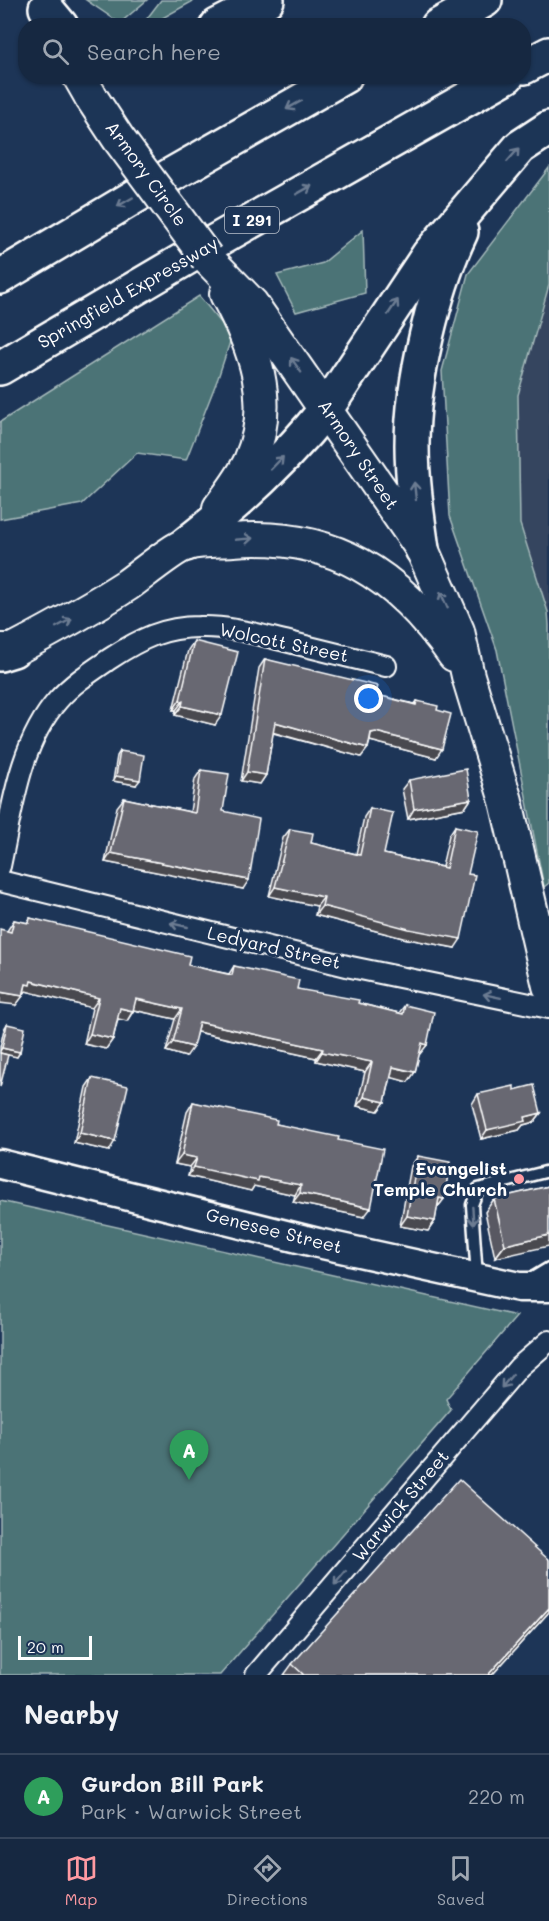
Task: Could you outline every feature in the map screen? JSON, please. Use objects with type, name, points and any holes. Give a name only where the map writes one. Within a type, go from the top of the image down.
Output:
[{"type":"highway","points":[[232,18],[267,0]]},
{"type":"highway","points":[[452,18],[485,0]]},
{"type":"highway","points":[[531,63],[549,54]]},
{"type":"highway","points":[[0,277],[161,180],[331,84]]},
{"type":"highway","name":"Springfield Expressway","points":[[0,368],[207,246],[493,84]]},
{"type":"highway","points":[[193,538],[232,507],[310,428],[326,409],[429,254],[520,147],[549,128]]},
{"type":"highway","points":[[422,549],[414,486],[412,443],[417,386],[432,317],[449,257],[479,194]]},
{"type":"main road","name":"Armory Circle","points":[[85,87],[118,138],[207,258]]},
{"type":"main road","name":"Armory Street","points":[[207,258],[238,300],[252,304],[422,549],[458,631],[468,676],[506,801],[549,986]]},
{"type":"main road","points":[[3,652],[84,612],[129,584],[193,538],[235,488],[249,464],[258,436],[261,401],[258,366],[245,331],[238,300]]},
{"type":"main road","name":"Armory Street","points":[[193,538],[285,540],[319,547],[355,560],[386,580],[434,626],[468,676]]},
{"type":"main road","name":"Genesee Street","points":[[0,1164],[307,1240],[519,1287],[549,1287]]},
{"type":"street","name":"Wolcott Street","points":[[0,866],[26,757],[40,724],[58,700],[84,676],[124,649],[165,630],[200,627],[239,630],[386,666]]},
{"type":"street","name":"Ledyard Street","points":[[0,881],[351,967],[549,1008]]},
{"type":"street","name":"Warwick Street","points":[[256,1675],[519,1367],[549,1341]]},
{"type":"lane","points":[[477,1278],[472,1205],[478,1189],[549,1171]]},
{"type":"lane","points":[[519,1287],[549,1268]]},
{"type":"shaded area","points":[[549,285],[549,625],[548,612],[520,524],[518,395]]},
{"type":"green space","points":[[86,0],[147,0],[126,18],[113,18]]},
{"type":"green space","points":[[161,0],[195,0],[163,18],[147,18]]},
{"type":"green space","points":[[549,168],[549,285],[518,395],[520,524],[548,612],[549,625],[549,883],[544,887],[497,650],[450,516],[442,371],[468,274]]},
{"type":"green space","points":[[363,230],[365,293],[296,312],[277,275],[323,263]]},
{"type":"green space","points":[[199,296],[232,336],[186,460],[137,453],[82,504],[0,519],[0,422]]},
{"type":"green space","points":[[0,1201],[517,1316],[446,1399],[451,1410],[220,1675],[0,1675]]},
{"type":"building","points":[[194,641],[238,652],[222,715],[182,706],[183,701],[180,700]]},
{"type":"building","points":[[265,659],[378,686],[376,693],[381,696],[416,705],[417,701],[438,706],[437,710],[451,714],[442,749],[376,732],[371,733],[368,748],[275,722],[266,775],[247,772]]},
{"type":"building","points":[[120,751],[144,755],[140,780],[116,776]]},
{"type":"building","points":[[466,769],[471,799],[414,809],[409,780]]},
{"type":"building","points":[[201,770],[229,774],[223,811],[259,819],[249,880],[111,853],[124,798],[195,813]]},
{"type":"building","points":[[370,808],[393,813],[384,854],[446,868],[455,826],[478,831],[468,874],[475,875],[461,939],[409,929],[322,906],[324,897],[275,887],[290,829],[313,833],[311,843],[360,855]]},
{"type":"building","points":[[30,918],[190,956],[188,965],[232,975],[234,966],[299,980],[297,989],[359,1000],[358,1003],[403,1014],[405,1005],[434,1012],[427,1045],[422,1043],[415,1072],[393,1067],[385,1102],[364,1097],[372,1062],[199,1022],[193,1047],[173,1042],[182,1009],[136,999],[133,1011],[120,1008],[113,1039],[90,1034],[99,998],[31,981],[30,985],[26,984],[23,996],[0,992],[0,929],[11,932],[14,920],[29,923]]},
{"type":"building","points":[[7,1024],[25,1028],[20,1052],[2,1048]]},
{"type":"building","points":[[0,1053],[8,1055],[0,1087]]},
{"type":"building","points":[[92,1078],[128,1086],[115,1141],[80,1133]]},
{"type":"building","points":[[534,1085],[541,1113],[525,1117],[526,1121],[487,1130],[478,1094],[514,1086],[514,1090]]},
{"type":"building","points":[[193,1102],[277,1120],[276,1124],[383,1149],[371,1208],[300,1193],[301,1185],[259,1177],[258,1181],[194,1167],[197,1158],[182,1155]]},
{"type":"building","points":[[418,1156],[450,1162],[444,1199],[439,1198],[435,1221],[407,1216]]},
{"type":"building","points":[[549,1186],[549,1235],[505,1245],[494,1199]]},
{"type":"building","points":[[459,1479],[549,1560],[549,1608],[488,1675],[304,1675],[292,1664]]},
{"type":"place","name":"Evangelist Temple Church","points":[[519,1179]]},
{"type":"place","name":"Gurdon Bill Park","points":[[189,1480]]}]
